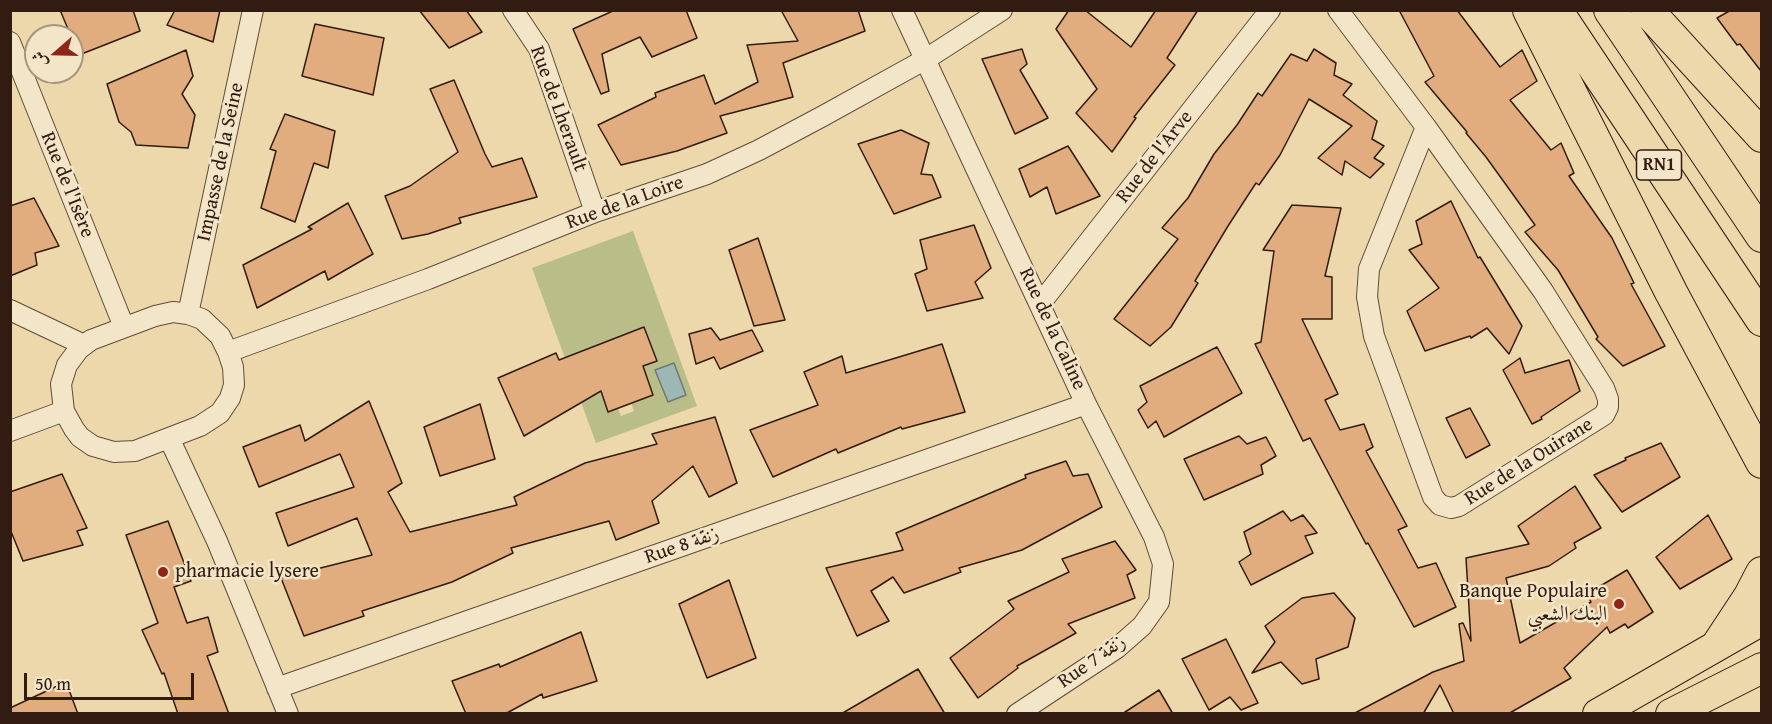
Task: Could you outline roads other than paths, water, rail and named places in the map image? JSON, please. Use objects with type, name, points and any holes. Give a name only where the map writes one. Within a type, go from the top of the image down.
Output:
[{"type":"highway","points":[[1529,10],[1671,292],[1761,462]]},
{"type":"highway","name":"RN1","points":[[1556,10],[1761,320]]},
{"type":"highway","name":"RN1","points":[[1610,10],[1761,236]]},
{"type":"highway","points":[[1647,10],[1761,136]]},
{"type":"highway","points":[[1719,643],[1750,596],[1761,573]]},
{"type":"main road","points":[[1598,714],[1761,620]]},
{"type":"main road","points":[[1690,709],[1761,669]]},
{"type":"street","name":"Impasse de la Seine","points":[[188,314],[253,10]]},
{"type":"street","name":"Rue de Lherault","points":[[513,10],[539,49],[595,212]]},
{"type":"street","name":"Rue de la Caline","points":[[902,10],[1086,404],[1154,537],[1163,564],[1159,602]]},
{"type":"street","name":"Rue de la Loire","points":[[228,352],[428,279],[595,212],[706,174],[759,150],[926,59],[1002,10]]},
{"type":"street","name":"Rue de l'Arve","points":[[1040,304],[1270,10]]},
{"type":"street","name":"Rue de la Ouirane","points":[[1338,10],[1426,127],[1543,291],[1604,388],[1608,399],[1608,407],[1604,415],[1459,506],[1451,508],[1440,505],[1433,497],[1374,336],[1367,297],[1369,269],[1426,127]]},
{"type":"street","name":"Rue de l'Isère","points":[[10,42],[124,327]]},
{"type":"street","points":[[10,310],[84,345]]},
{"type":"street","points":[[164,313],[188,314],[209,324],[220,336],[228,352],[233,367],[234,385],[225,406],[213,419],[200,426],[135,451],[106,451],[80,437],[64,411],[62,402],[61,384],[73,356],[84,345],[124,327],[164,313]]},
{"type":"street","name":"Rue 8 زنقة","points":[[277,688],[1086,404]]},
{"type":"street","points":[[10,431],[64,411]]},
{"type":"street","points":[[169,438],[217,541],[288,714]]},
{"type":"street","name":"Rue 7 زنقة","points":[[1017,714],[1117,648],[1142,626],[1159,602]]},
{"type":"water","points":[[674,363],[686,395],[668,402],[655,370]]},
{"type":"place","name":"pharmacie lysere","points":[[163,572]]},
{"type":"place","name":"Banque Populaire البنك الشعبي","points":[[1619,604]]}]
